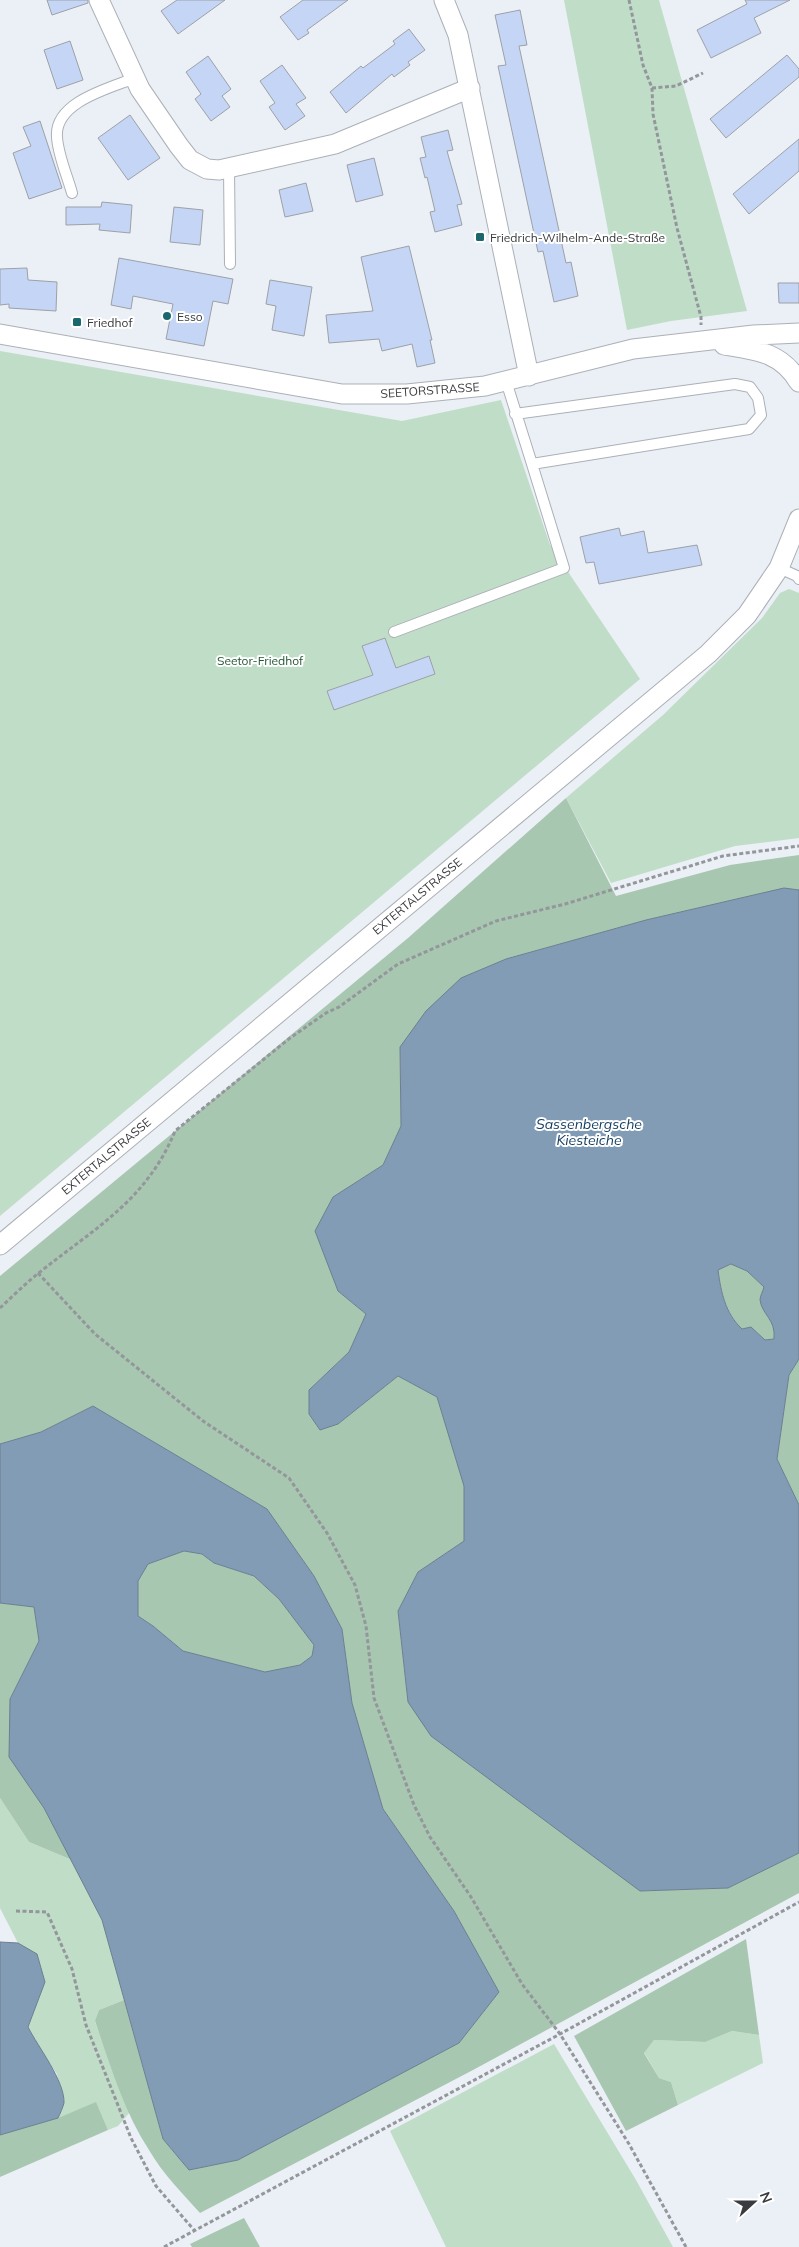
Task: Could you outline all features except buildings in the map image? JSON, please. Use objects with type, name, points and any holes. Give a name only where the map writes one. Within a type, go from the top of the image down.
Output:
[{"type":"street","points":[[99,0],[135,78],[190,160],[207,169],[219,170],[335,144],[470,88]]},
{"type":"street","points":[[444,0],[458,35],[470,88],[529,376]]},
{"type":"street","name":"SEETORSTRASSE","points":[[0,334],[342,394],[407,394],[486,386],[634,349],[701,341],[799,334]]},
{"type":"street","points":[[701,341],[764,352],[783,362],[794,373],[799,382]]},
{"type":"street","name":"EXTERTALSTRASSE","points":[[0,1245],[708,654],[747,615],[779,568],[799,520]]},
{"type":"lane","points":[[72,193],[57,136],[61,118],[73,105],[135,78]]},
{"type":"lane","points":[[229,168],[230,264]]},
{"type":"lane","points":[[394,632],[564,568],[506,381]]},
{"type":"lane","points":[[516,414],[736,384],[750,387],[758,398],[761,415],[750,429],[532,464]]},
{"type":"lane","points":[[779,568],[797,576],[799,579]]},
{"type":"path","points":[[629,0],[643,65],[652,88],[653,114],[677,228],[701,318],[701,341]]},
{"type":"path","points":[[652,88],[676,86],[703,73]]},
{"type":"path","points":[[0,1308],[38,1273],[128,1202],[153,1173],[175,1131],[290,1038],[326,1013],[339,1007],[398,964],[496,921],[565,904],[638,880],[723,856],[799,846]]},
{"type":"path","points":[[38,1273],[94,1334],[203,1421],[290,1478],[327,1533],[355,1584],[366,1626],[374,1698],[414,1805],[430,1837],[471,1897],[522,1984],[560,2034],[629,2144],[686,2247]]},
{"type":"path","points":[[164,2247],[560,2034],[799,1902]]},
{"type":"path","points":[[16,1911],[47,1912],[72,1968],[86,2025],[131,2138],[156,2186],[194,2230]]},
{"type":"green space","points":[[564,0],[659,0],[747,311],[671,321],[627,330]]},
{"type":"green space","name":"Seetor-Friedhof","points":[[0,351],[402,421],[501,400],[550,545],[640,679],[0,1216]]},
{"type":"green space","points":[[789,589],[799,593],[799,838],[735,846],[611,883],[566,798],[663,715],[762,618],[780,593]]},
{"type":"green space","points":[[566,798],[616,896],[730,865],[799,855],[799,890],[784,889],[646,920],[506,959],[461,978],[400,1047],[401,1126],[383,1165],[333,1197],[338,1291],[366,1314],[349,1352],[309,1390],[309,1414],[320,1430],[338,1424],[398,1376],[437,1397],[465,1486],[464,1541],[418,1572],[398,1611],[408,1702],[559,1828],[640,1891],[728,1888],[799,1853],[799,1893],[473,2070],[200,2213],[154,2159],[132,2120],[118,2087],[95,2021],[99,2010],[124,2000],[163,2139],[189,2170],[238,2160],[459,2043],[499,1992],[454,1911],[383,1809],[352,1703],[342,1629],[314,1576],[267,1509],[93,1406],[41,1432],[0,1444],[0,1276],[408,938]]},
{"type":"green space","points":[[732,1264],[747,1271],[764,1287],[765,1312],[775,1327],[775,1339],[765,1340],[751,1327],[742,1329],[736,1323],[722,1294],[718,1270]]},
{"type":"green space","points":[[799,1359],[799,1505],[777,1459],[789,1375]]},
{"type":"green space","points":[[184,1551],[202,1554],[214,1563],[254,1576],[279,1599],[314,1645],[312,1656],[300,1665],[265,1672],[183,1651],[138,1616],[138,1581],[148,1564]]},
{"type":"green space","points":[[0,1603],[34,1607],[39,1641],[10,1699],[44,1808],[72,1860],[29,1842],[0,1798]]},
{"type":"green space","points":[[0,1798],[29,1842],[72,1860],[102,1920],[124,2000],[99,2010],[95,2022],[130,2112],[118,2126],[108,2130],[96,2103],[58,2118],[64,2103],[57,2074],[39,2049],[28,2027],[45,1982],[37,1955],[18,1943],[0,1908]]},
{"type":"green space","points":[[746,1939],[759,2035],[732,2031],[705,2042],[654,2040],[644,2053],[659,2078],[671,2082],[678,2105],[626,2131],[574,2036]]},
{"type":"green space","points":[[732,2031],[759,2035],[763,2063],[678,2105],[671,2082],[659,2078],[644,2052],[654,2040],[704,2042]]},
{"type":"green space","points":[[554,2044],[636,2180],[673,2247],[446,2247],[390,2131]]},
{"type":"green space","points":[[96,2102],[108,2130],[0,2177],[0,2135],[58,2118]]},
{"type":"green space","points":[[244,2218],[260,2247],[192,2247],[190,2244]]},
{"type":"water","name":"Sassenbergsche Kiesteiche","points":[[784,888],[799,890],[799,1359],[789,1375],[777,1459],[799,1505],[799,1853],[728,1888],[640,1891],[431,1736],[408,1702],[398,1611],[418,1572],[464,1541],[464,1486],[437,1397],[398,1376],[338,1424],[320,1430],[309,1414],[309,1390],[349,1352],[366,1314],[338,1291],[315,1231],[333,1197],[383,1165],[401,1126],[400,1047],[426,1011],[461,978],[506,959],[646,920]],"holes":[[[731,1264],[747,1271],[764,1287],[760,1300],[763,1310],[773,1327],[774,1339],[765,1340],[751,1327],[742,1329],[736,1323],[725,1302],[718,1270]]]},
{"type":"water","points":[[93,1406],[267,1509],[314,1576],[342,1629],[352,1703],[383,1809],[454,1911],[499,1992],[459,2043],[238,2160],[189,2170],[163,2139],[102,1920],[44,1808],[9,1757],[10,1699],[39,1641],[34,1607],[0,1603],[0,1444],[41,1432]],"holes":[[[184,1551],[202,1554],[214,1563],[254,1576],[279,1599],[314,1645],[312,1656],[300,1665],[265,1672],[183,1651],[138,1616],[138,1581],[148,1564]]]},
{"type":"water","points":[[0,1942],[18,1943],[37,1954],[45,1982],[28,2027],[56,2075],[63,2094],[64,2103],[58,2118],[0,2135]]},
{"type":"place","name":"Friedrich-Wilhelm-Ande-Straße","points":[[480,237]]},
{"type":"place","name":"Esso","points":[[167,316]]},
{"type":"place","name":"Friedhof","points":[[77,322]]}]
